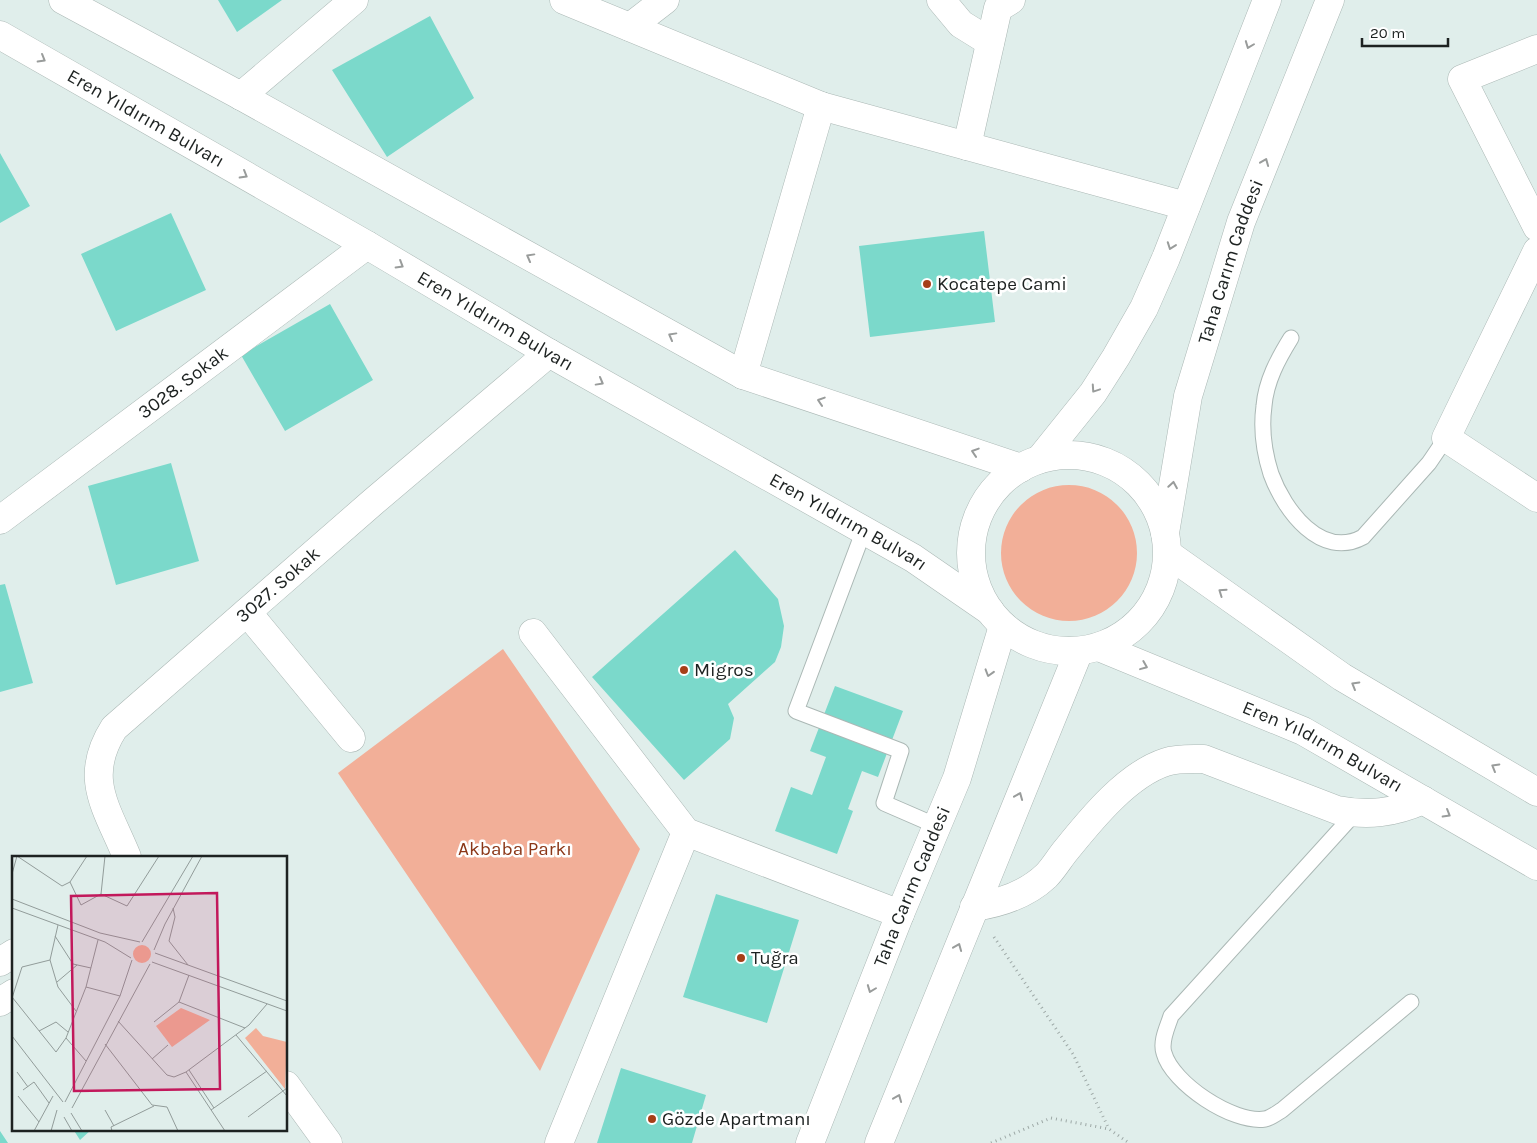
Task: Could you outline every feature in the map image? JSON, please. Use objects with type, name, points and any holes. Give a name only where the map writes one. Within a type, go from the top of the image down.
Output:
[{"type":"street","points":[[63,0],[241,96],[743,375],[1030,464]]},
{"type":"street","points":[[241,96],[354,0]]},
{"type":"street","points":[[564,0],[821,106],[1186,206]]},
{"type":"street","points":[[630,27],[665,0]]},
{"type":"street","points":[[941,0],[960,24],[990,42]]},
{"type":"street","points":[[967,146],[998,8],[1011,0]]},
{"type":"street","points":[[1030,464],[1082,406],[1116,357],[1147,300],[1166,258],[1267,0]]},
{"type":"street","name":"Taha Carım Caddesi","points":[[1089,649],[1118,639],[1135,627],[1148,612],[1161,588],[1188,396],[1241,222],[1330,0]]},
{"type":"street","name":"Eren Yıldırım Bulvarı","points":[[0,35],[367,245],[549,353],[913,558],[996,618],[1020,638],[1038,647],[1058,651],[1089,649],[1302,731],[1537,866]]},
{"type":"street","points":[[1537,49],[1462,79],[1537,227]]},
{"type":"street","points":[[743,375],[821,106]]},
{"type":"street","name":"3028. Sokak","points":[[0,520],[367,245]]},
{"type":"street","points":[[1537,252],[1446,438],[1537,498]]},
{"type":"street","name":"3027. Sokak","points":[[127,856],[98,785],[98,765],[103,745],[114,728],[246,612],[549,353]]},
{"type":"street","points":[[996,618],[979,593],[973,573],[972,553],[974,532],[980,513],[990,495],[1004,480],[1030,464],[1060,455],[1100,460],[1119,468],[1149,496],[1159,514],[1166,544],[1342,677],[1537,792]]},
{"type":"street","points":[[246,612],[351,738]]},
{"type":"street","name":"Taha Carım Caddesi","points":[[810,1143],[900,914],[958,778],[996,618]]},
{"type":"street","points":[[533,633],[686,832],[900,914]]},
{"type":"street","points":[[880,1143],[974,907],[1089,649]]},
{"type":"street","points":[[974,907],[1015,896],[1032,887],[1047,875],[1065,851],[1105,806],[1150,768],[1167,762],[1204,759],[1337,810],[1355,813],[1390,812],[1423,800]]},
{"type":"street","points":[[560,1143],[686,832]]},
{"type":"street","points":[[0,962],[12,955]]},
{"type":"street","points":[[0,1002],[12,994]]},
{"type":"street","points":[[288,1088],[328,1143]]},
{"type":"lane","points":[[1291,338],[1272,374],[1264,404],[1265,452],[1272,475],[1282,496],[1295,515],[1316,536],[1326,542],[1337,544],[1348,543],[1363,537],[1429,463],[1446,438]]},
{"type":"lane","points":[[864,530],[796,711],[901,751],[884,803],[938,826]]},
{"type":"lane","points":[[1355,813],[1172,1016],[1165,1035],[1163,1051],[1169,1066],[1187,1086],[1207,1101],[1253,1119],[1266,1119],[1282,1110],[1411,1002]]},
{"type":"path","points":[[974,907],[1073,1054],[1109,1129]]},
{"type":"path","points":[[991,1143],[1051,1118],[1109,1129],[1129,1143]]},
{"type":"green space","points":[[1069,485],[1095,491],[1117,505],[1131,527],[1137,553],[1131,579],[1117,601],[1095,615],[1069,621],[1043,615],[1021,601],[1007,579],[1001,553],[1007,527],[1021,505],[1043,491]]},
{"type":"green space","name":"Akbaba Parkı","points":[[503,649],[640,849],[540,1071],[338,773]]},
{"type":"building","points":[[218,0],[282,0],[237,32]]},
{"type":"building","points":[[430,16],[474,98],[387,157],[332,70]]},
{"type":"building","points":[[0,153],[30,206],[0,223]]},
{"type":"building","points":[[171,213],[206,290],[116,331],[81,254]]},
{"type":"building","name":"Kocatepe Cami","points":[[984,231],[995,322],[870,337],[859,246]]},
{"type":"building","points":[[330,304],[373,380],[285,431],[241,355]]},
{"type":"building","points":[[171,463],[199,561],[116,585],[88,486]]},
{"type":"building","name":"Migros","points":[[735,550],[778,599],[784,626],[781,647],[775,662],[728,704],[734,718],[730,739],[684,780],[592,677]]},
{"type":"building","points":[[5,584],[33,683],[0,692],[0,585]]},
{"type":"building","points":[[835,686],[903,711],[878,777],[862,771],[848,809],[853,811],[837,854],[775,831],[791,787],[812,795],[826,757],[810,751]]},
{"type":"building","name":"Tuğra","points":[[716,894],[799,920],[767,1023],[683,997]]},
{"type":"building","name":"Gözde Apartmanı","points":[[621,1068],[706,1095],[692,1143],[597,1143]]},
{"type":"building","points":[[74,1130],[91,1130],[80,1140]]},
{"type":"building","points":[[0,1131],[8,1143],[0,1143]]},
{"type":"place","name":"Kocatepe Cami","points":[[927,284]]},
{"type":"place","name":"Migros","points":[[684,670]]},
{"type":"place","name":"Tuğra","points":[[741,958]]},
{"type":"place","name":"Gözde Apartmanı","points":[[652,1119]]}]
